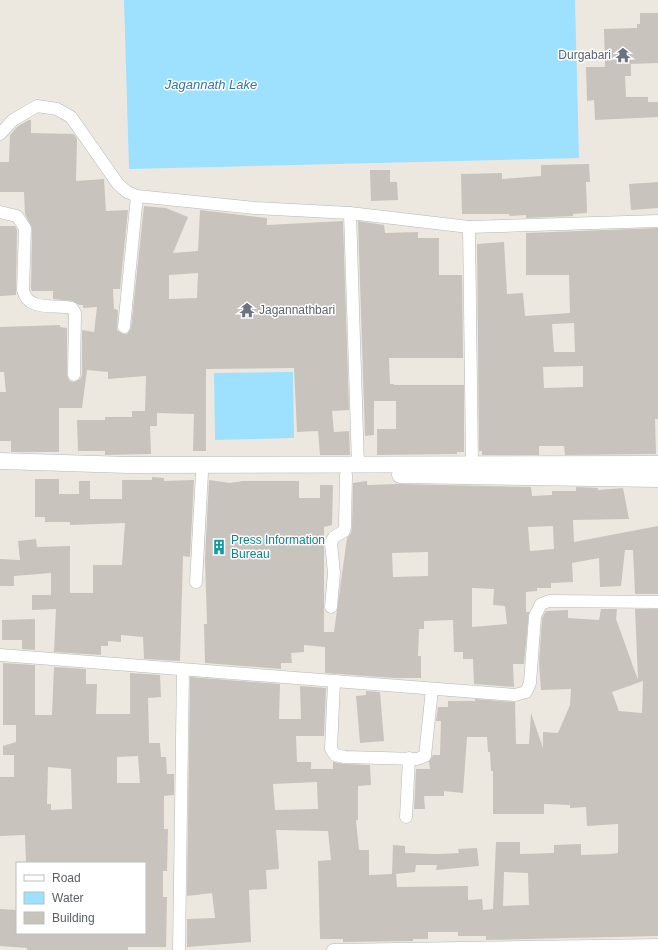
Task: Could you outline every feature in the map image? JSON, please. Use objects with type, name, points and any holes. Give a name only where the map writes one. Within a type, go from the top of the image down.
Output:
[{"type":"street","points":[[0,134],[13,120],[37,106],[57,109],[71,117],[118,184],[126,192],[137,196],[255,208],[350,213],[469,227],[658,221]]},
{"type":"street","points":[[124,327],[137,196]]},
{"type":"street","points":[[0,212],[17,216],[25,228],[22,290],[26,300],[33,304],[72,308],[75,313],[74,375]]},
{"type":"street","points":[[331,607],[334,564],[331,543],[334,537],[344,531],[346,527],[352,470],[350,213]]},
{"type":"street","points":[[469,227],[472,463]]},
{"type":"street","points":[[0,462],[26,464],[352,470],[658,479]]},
{"type":"street","points":[[0,471],[202,473],[352,470],[472,463],[658,464]]},
{"type":"street","points":[[196,582],[202,473]]},
{"type":"street","points":[[0,655],[515,695],[526,692],[530,684],[536,616],[541,604],[549,601],[658,602]]},
{"type":"street","points":[[179,950],[183,670]]},
{"type":"street","points":[[334,682],[330,743],[332,752],[335,755],[345,757],[422,758],[427,753],[432,689]]},
{"type":"street","points":[[406,817],[409,758]]},
{"type":"street","points":[[333,950],[658,945]]},
{"type":"water","name":"Jagannath Lake","points":[[124,0],[575,0],[579,158],[129,169]]},
{"type":"water","points":[[293,372],[294,438],[215,440],[214,373]]},
{"type":"building","points":[[640,13],[658,13],[658,63],[631,64],[631,76],[625,76],[626,97],[648,97],[648,102],[658,102],[658,117],[595,120],[594,100],[587,101],[586,67],[605,67],[604,29],[637,28],[637,24],[640,24]]},
{"type":"building","points":[[31,120],[31,133],[74,134],[77,139],[76,181],[104,179],[106,211],[128,210],[120,289],[113,289],[114,309],[118,310],[117,330],[123,334],[127,334],[131,328],[144,206],[166,208],[188,217],[173,253],[198,251],[200,210],[267,218],[267,225],[343,221],[349,410],[332,411],[334,432],[349,431],[350,455],[320,455],[318,431],[297,432],[294,368],[206,369],[206,451],[193,451],[194,414],[157,413],[157,426],[150,426],[151,454],[105,455],[105,451],[78,451],[77,420],[105,420],[105,417],[132,417],[132,411],[145,411],[146,376],[108,379],[108,372],[87,370],[82,408],[59,408],[59,452],[11,452],[11,441],[0,441],[0,392],[6,392],[4,372],[0,372],[0,327],[60,325],[60,327],[67,328],[67,375],[70,381],[74,382],[80,379],[82,375],[82,330],[94,332],[97,307],[83,308],[83,305],[79,305],[73,301],[53,299],[53,291],[32,291],[31,289],[32,228],[25,214],[24,192],[0,192],[0,162],[9,162],[10,135],[18,126]],"holes":[[[198,273],[197,298],[169,299],[169,275]]]},
{"type":"building","points":[[589,164],[590,182],[586,182],[587,213],[573,214],[573,216],[526,218],[526,215],[510,216],[509,214],[462,214],[461,174],[502,173],[502,179],[541,176],[541,165]]},
{"type":"building","points":[[370,170],[390,170],[390,182],[397,182],[398,200],[371,201]]},
{"type":"building","points":[[658,182],[658,208],[631,210],[629,184]]},
{"type":"building","points":[[358,221],[384,225],[385,233],[418,232],[418,238],[439,238],[439,275],[462,275],[463,358],[389,358],[390,384],[464,385],[464,452],[457,452],[457,454],[377,455],[377,429],[396,429],[396,401],[374,401],[374,435],[365,436]]},
{"type":"building","points":[[0,226],[15,226],[17,230],[16,295],[0,296]]},
{"type":"building","points":[[658,228],[658,419],[655,419],[656,454],[565,455],[564,446],[539,446],[539,455],[482,455],[482,451],[479,451],[477,244],[504,242],[507,294],[523,293],[525,316],[570,313],[569,275],[526,275],[526,233]],"holes":[[[574,323],[575,352],[554,352],[552,324]],[[583,366],[583,387],[544,388],[543,367]]]},
{"type":"building","points":[[152,477],[164,478],[164,481],[194,480],[190,557],[183,556],[180,661],[144,659],[143,637],[121,635],[121,642],[108,641],[108,646],[101,646],[101,655],[54,652],[56,609],[32,610],[32,595],[51,595],[51,573],[14,576],[14,586],[0,586],[0,559],[20,560],[18,541],[36,539],[37,547],[70,546],[70,593],[93,593],[93,565],[122,565],[125,523],[70,525],[70,522],[45,522],[45,517],[35,517],[35,479],[59,479],[59,494],[79,494],[79,481],[90,481],[90,499],[122,499],[122,480],[152,480]]},
{"type":"building","points":[[209,480],[230,483],[243,481],[299,481],[299,498],[320,498],[320,485],[333,485],[332,525],[324,527],[324,632],[334,632],[347,538],[351,533],[352,527],[353,483],[367,481],[367,485],[398,484],[531,487],[532,496],[552,495],[552,491],[576,491],[576,487],[598,488],[598,490],[623,488],[629,519],[573,520],[574,542],[658,526],[658,594],[635,594],[633,550],[625,550],[621,586],[600,587],[599,558],[572,563],[573,582],[551,583],[551,588],[537,588],[537,591],[526,592],[526,612],[529,612],[524,664],[513,664],[514,687],[474,684],[473,659],[463,659],[463,652],[454,652],[453,620],[424,621],[424,629],[419,629],[418,656],[421,656],[421,678],[394,678],[325,673],[325,647],[304,645],[304,652],[291,653],[292,663],[281,663],[281,669],[205,663],[204,624],[207,624],[205,558]],"holes":[[[553,526],[554,549],[530,551],[528,527]],[[428,552],[428,576],[393,577],[392,553]],[[472,588],[494,589],[493,605],[505,606],[507,624],[472,627]]]},
{"type":"building","points":[[601,609],[617,609],[616,619],[638,680],[635,609],[658,609],[658,936],[486,940],[486,936],[458,936],[458,932],[428,932],[428,939],[413,939],[413,941],[343,942],[343,939],[320,939],[318,861],[331,860],[328,831],[276,830],[279,869],[266,870],[267,889],[249,890],[251,942],[187,947],[187,919],[215,918],[212,893],[187,896],[190,677],[280,684],[279,719],[301,719],[300,686],[326,688],[324,736],[296,736],[297,762],[311,762],[311,769],[333,769],[333,762],[370,765],[371,785],[358,786],[358,820],[356,820],[359,850],[369,850],[369,875],[392,874],[393,845],[405,846],[405,853],[459,853],[458,849],[477,848],[479,866],[436,870],[437,865],[416,865],[415,872],[396,874],[397,887],[468,886],[468,900],[482,899],[483,910],[493,909],[496,842],[520,842],[520,854],[554,853],[554,845],[581,844],[581,855],[618,853],[618,824],[587,826],[586,807],[570,808],[570,805],[544,804],[544,814],[493,814],[493,771],[491,771],[490,752],[488,752],[487,737],[467,737],[463,793],[444,791],[444,796],[424,796],[425,809],[414,809],[416,769],[430,769],[429,762],[433,755],[440,755],[441,721],[436,721],[438,707],[448,707],[448,701],[475,701],[475,699],[515,702],[516,744],[529,744],[531,713],[543,748],[543,732],[558,733],[570,705],[571,689],[541,690],[539,663],[542,618],[546,611],[568,610],[568,618],[599,620]],"holes":[[[643,681],[642,713],[619,711],[612,692]],[[317,782],[318,809],[275,810],[273,784]],[[504,872],[528,873],[529,905],[503,906]]]},
{"type":"building","points":[[35,619],[35,650],[22,649],[22,640],[2,640],[2,620]]},
{"type":"building","points":[[3,663],[35,665],[35,715],[52,715],[54,667],[86,669],[86,684],[97,684],[96,714],[130,714],[130,673],[160,675],[161,697],[148,698],[149,743],[160,743],[161,757],[166,757],[167,774],[174,774],[174,795],[164,796],[164,829],[168,829],[167,871],[163,871],[163,897],[167,897],[166,947],[128,947],[128,950],[27,950],[27,948],[0,946],[0,909],[16,910],[16,934],[146,934],[146,862],[26,862],[25,835],[0,836],[0,777],[14,777],[14,755],[3,755],[3,746],[16,742],[16,725],[3,725]],"holes":[[[138,756],[140,783],[117,783],[117,757]],[[48,767],[71,769],[72,809],[51,810],[51,804],[47,804]]]},
{"type":"building","points":[[366,691],[380,692],[384,741],[360,743],[356,696],[366,695]]},
{"type":"place","name":"Durgabari","points":[[623,55]]},
{"type":"place","name":"Jagannathbari","points":[[247,310]]},
{"type":"place","name":"Press Information Bureau","points":[[219,547]]}]
